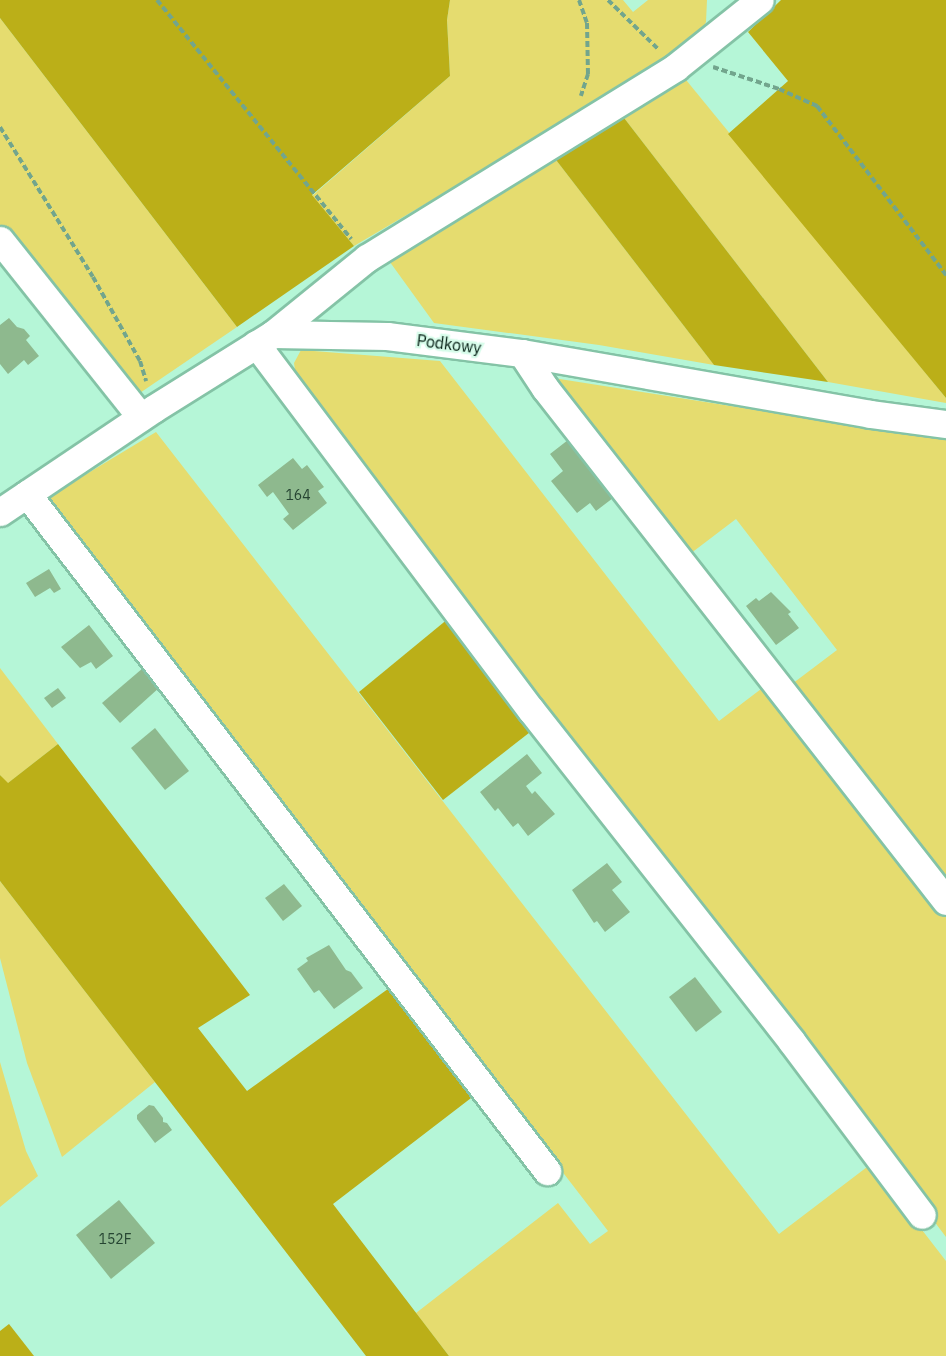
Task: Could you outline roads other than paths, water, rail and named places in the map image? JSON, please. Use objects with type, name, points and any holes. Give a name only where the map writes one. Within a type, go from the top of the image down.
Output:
[{"type":"street","points":[[0,512],[147,413],[265,339],[367,258],[676,67],[760,0]]},
{"type":"street","points":[[0,240],[147,413]]},
{"type":"street","name":"Podkowy","points":[[265,339],[387,336],[522,352],[870,414],[946,424]]},
{"type":"street","points":[[265,339],[306,414],[531,710],[792,1042],[922,1215]]},
{"type":"street","points":[[522,352],[545,388],[946,901]]},
{"type":"street","points":[[27,494],[547,1172]]}]
